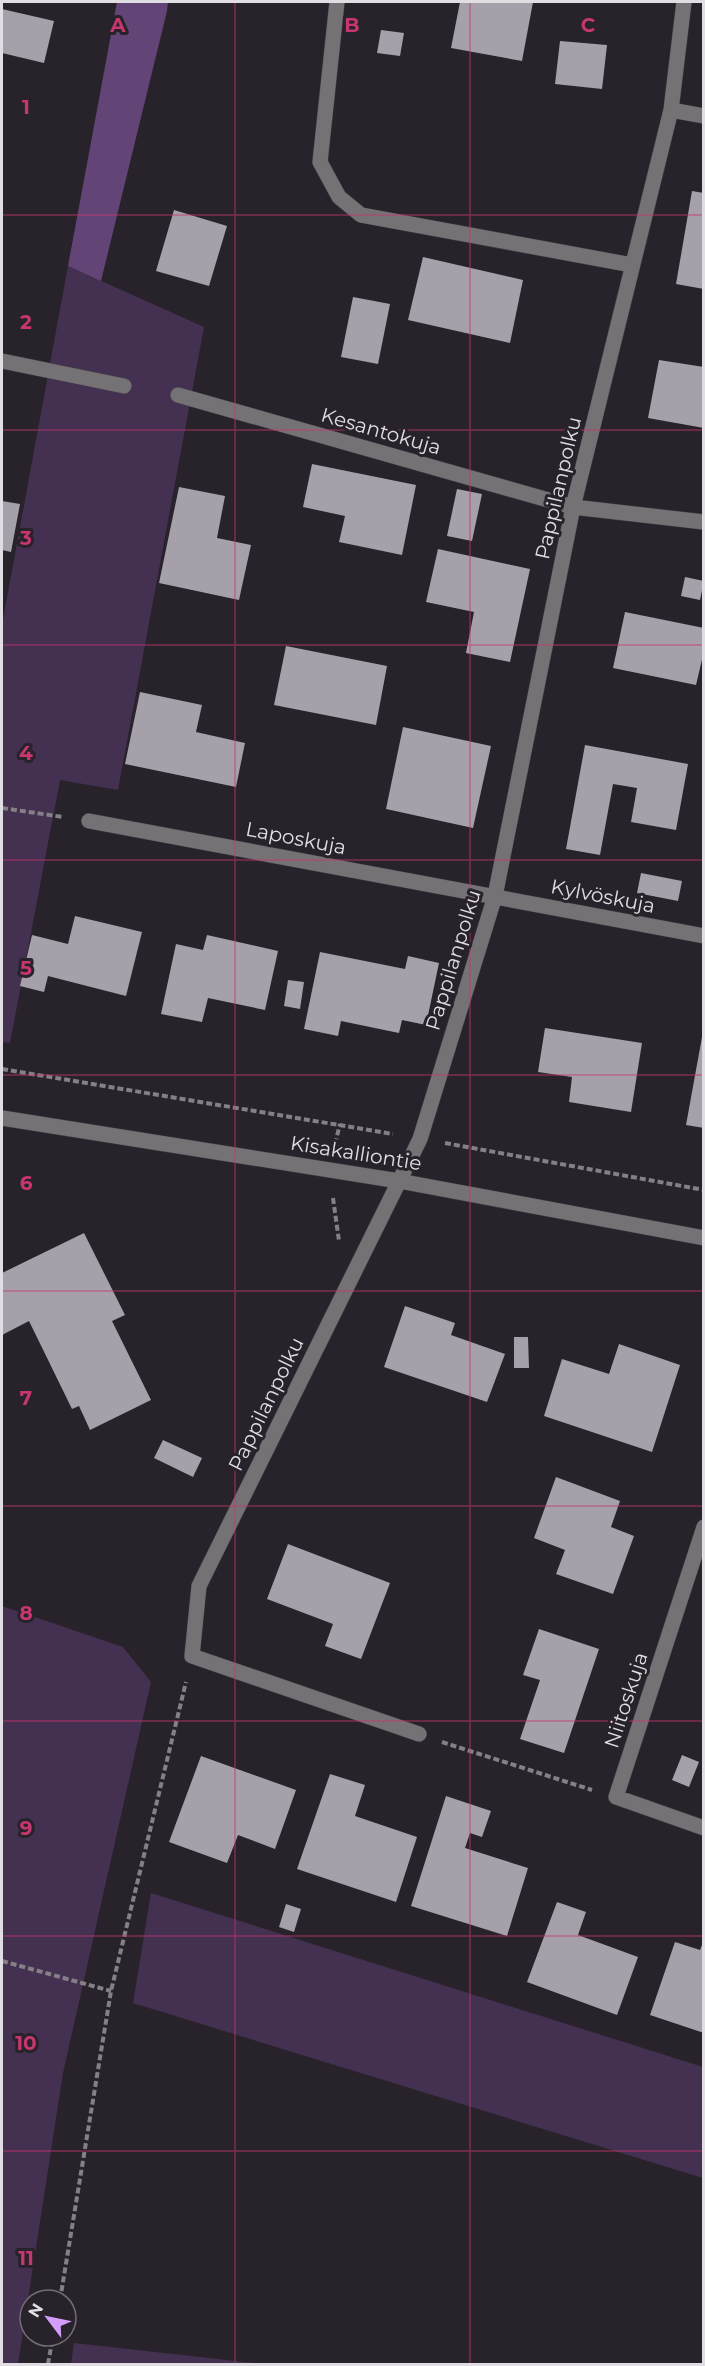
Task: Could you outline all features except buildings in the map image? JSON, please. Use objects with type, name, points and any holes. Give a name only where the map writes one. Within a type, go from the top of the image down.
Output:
[{"type":"street","points":[[337,2],[320,162],[339,197],[362,215],[632,265]]},
{"type":"street","name":"Pappilanpolku","points":[[192,1656],[199,1586],[420,1139],[495,897],[573,507],[671,110],[684,2]]},
{"type":"street","points":[[671,110],[704,116]]},
{"type":"street","points":[[2,362],[124,386]]},
{"type":"street","name":"Kesantokuja","points":[[178,395],[573,507],[704,522]]},
{"type":"street","name":"Laposkuja","points":[[89,821],[495,897]]},
{"type":"street","name":"Kylvöskuja","points":[[495,897],[704,936]]},
{"type":"street","name":"Kisakalliontie","points":[[2,1118],[399,1181],[704,1238]]},
{"type":"street","name":"Niitoskuja","points":[[616,1797],[704,1527]]},
{"type":"street","points":[[192,1656],[419,1734]]},
{"type":"street","points":[[616,1797],[704,1828]]},
{"type":"path","points":[[2,808],[89,821]]},
{"type":"path","points":[[2,1070],[340,1124],[704,1190]]},
{"type":"path","points":[[340,1124],[329,1170],[340,1243]]},
{"type":"path","points":[[62,2288],[111,1991],[192,1656]]},
{"type":"path","points":[[419,1734],[616,1797]]},
{"type":"path","points":[[2,1961],[111,1991]]},
{"type":"path","points":[[48,2364],[51,2348]]},
{"type":"shaded area","points":[[117,2],[168,2],[101,281],[68,266]]},
{"type":"shaded area","points":[[68,266],[204,327],[118,790],[60,780],[10,1043],[2,1042],[2,625]]},
{"type":"shaded area","points":[[2,1606],[123,1647],[151,1682],[63,2073],[30,2288],[18,2288],[18,2348],[20,2348],[18,2364],[2,2364]]},
{"type":"shaded area","points":[[151,1893],[703,2067],[703,2178],[133,2003]]},
{"type":"shaded area","points":[[78,2343],[262,2364],[71,2364],[73,2348],[78,2348]]}]
